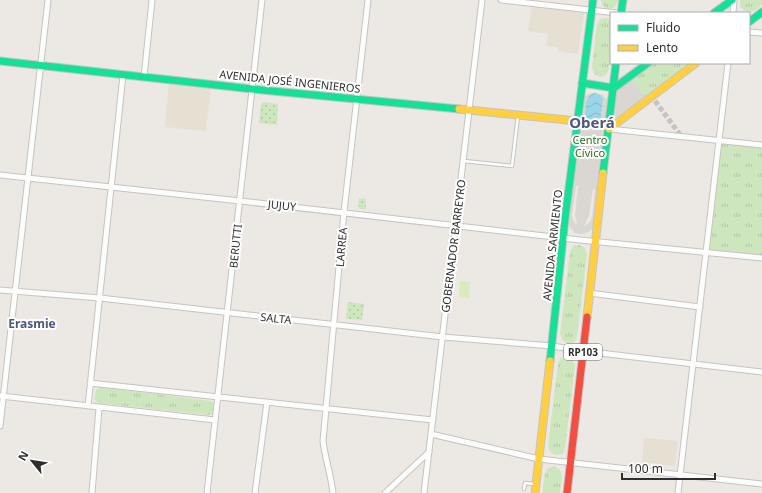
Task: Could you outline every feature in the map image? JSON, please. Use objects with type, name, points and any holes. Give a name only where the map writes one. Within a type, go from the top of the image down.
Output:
[{"type":"main road","name":"AVENIDA SARMIENTO","points":[[535,493],[565,219],[593,0]]},
{"type":"main road","points":[[621,12],[622,0]]},
{"type":"main road","points":[[715,12],[733,0]]},
{"type":"main road","points":[[750,21],[762,12]]},
{"type":"main road","name":"AVENIDA JOSÉ INGENIEROS","points":[[0,61],[252,89],[577,121]]},
{"type":"main road","name":"RP103","points":[[567,493],[595,241],[613,102],[616,64]]},
{"type":"main road","points":[[582,83],[614,88],[647,64]]},
{"type":"main road","points":[[609,129],[653,99],[695,64]]},
{"type":"street","points":[[0,426],[2,396],[48,0]]},
{"type":"street","points":[[144,76],[152,0]]},
{"type":"street","name":"BERUTTI","points":[[207,493],[262,0]]},
{"type":"street","name":"LARREA","points":[[333,493],[331,478],[324,453],[323,440],[344,212],[368,0]]},
{"type":"street","name":"GOBERNADOR BARREYRO","points":[[424,493],[482,0]]},
{"type":"street","points":[[501,0],[610,12]]},
{"type":"street","points":[[733,0],[733,12]]},
{"type":"street","points":[[750,32],[762,34]]},
{"type":"street","points":[[678,493],[728,64]]},
{"type":"street","points":[[88,406],[123,75]]},
{"type":"street","points":[[609,129],[762,145]]},
{"type":"street","name":"JUJUY","points":[[0,175],[344,212],[580,240],[762,258]]},
{"type":"street","name":"SALTA","points":[[0,290],[100,298],[443,337],[552,346],[762,372]]},
{"type":"street","points":[[589,293],[700,307]]},
{"type":"street","points":[[90,383],[433,420]]},
{"type":"street","points":[[2,396],[215,420]]},
{"type":"street","points":[[255,493],[267,402]]},
{"type":"street","points":[[92,493],[99,408]]},
{"type":"street","points":[[431,434],[539,459],[762,484]]},
{"type":"street","points":[[385,493],[429,452]]},
{"type":"street","points":[[333,493],[339,493]]},
{"type":"lane","points":[[463,161],[512,166],[518,116]]},
{"type":"lane","points":[[524,489],[525,483],[536,484]]},
{"type":"shaded area","points":[[532,6],[584,13],[578,54],[558,51],[558,47],[546,46],[548,34],[528,31]]},
{"type":"shaded area","points":[[631,80],[645,96],[612,121],[616,92]]},
{"type":"shaded area","points":[[169,82],[211,86],[206,131],[165,127]]},
{"type":"shaded area","points":[[595,93],[603,95],[608,101],[594,227],[586,233],[580,234],[575,233],[571,229],[568,220],[582,99],[588,94]],"holes":[[[576,186],[578,186],[575,214],[577,225],[572,214]],[[593,189],[595,189],[592,217],[590,222],[584,226],[589,216]]]},
{"type":"shaded area","points":[[644,438],[678,441],[675,466],[642,462]]},
{"type":"green space","points":[[601,0],[619,0],[615,7],[608,9],[603,6]]},
{"type":"green space","points":[[740,0],[762,0],[762,5],[754,11],[749,12],[740,7]]},
{"type":"green space","points":[[607,18],[610,20],[611,64],[606,75],[600,77],[594,74],[592,67],[597,25],[600,19]]},
{"type":"green space","points":[[652,64],[687,64],[631,107],[619,90]]},
{"type":"green space","points":[[264,102],[278,104],[277,125],[259,123],[261,104]]},
{"type":"green space","points":[[719,141],[762,145],[762,258],[705,253]]},
{"type":"green space","points":[[359,198],[366,199],[366,209],[360,209],[358,206]]},
{"type":"green space","points":[[579,245],[585,248],[587,255],[577,336],[575,342],[568,344],[563,340],[560,334],[570,252],[573,246]]},
{"type":"green space","points":[[460,281],[470,282],[469,298],[459,297]]},
{"type":"green space","points":[[348,302],[364,304],[362,320],[346,319]]},
{"type":"green space","points":[[567,356],[573,360],[575,366],[565,448],[563,454],[556,455],[550,452],[548,446],[558,363],[561,358]]},
{"type":"green space","points":[[100,387],[211,401],[214,404],[213,413],[209,415],[98,403],[94,399],[96,390]]},
{"type":"green space","points":[[554,466],[560,470],[562,476],[560,493],[542,493],[545,473],[548,468]]},
{"type":"water","points":[[595,93],[600,95],[603,99],[600,122],[585,120],[587,100],[591,94]]},
{"type":"tunnel","points":[[655,101],[681,136]]},
{"type":"traffic: fast","points":[[550,361],[565,219],[593,0]]},
{"type":"traffic: fast","points":[[621,12],[623,0]]},
{"type":"traffic: fast","points":[[715,12],[732,0]]},
{"type":"traffic: fast","points":[[750,21],[762,12]]},
{"type":"traffic: fast","points":[[0,61],[252,89],[459,109]]},
{"type":"traffic: fast","points":[[603,173],[616,64]]},
{"type":"traffic: fast","points":[[582,83],[614,88],[647,64]]},
{"type":"traffic: slow","points":[[609,129],[695,64]]},
{"type":"traffic: slow","points":[[459,109],[577,121]]},
{"type":"traffic: slow","points":[[587,317],[603,173]]},
{"type":"traffic: slow","points":[[535,493],[550,361]]},
{"type":"traffic: jam","points":[[567,493],[587,317]]},
{"type":"district","name":"Oberá","points":[[592,122]]},
{"type":"district","name":"Erasmie","points":[[32,323]]},
{"type":"park label","name":"Centro Cívico","points":[[590,145]]}]
